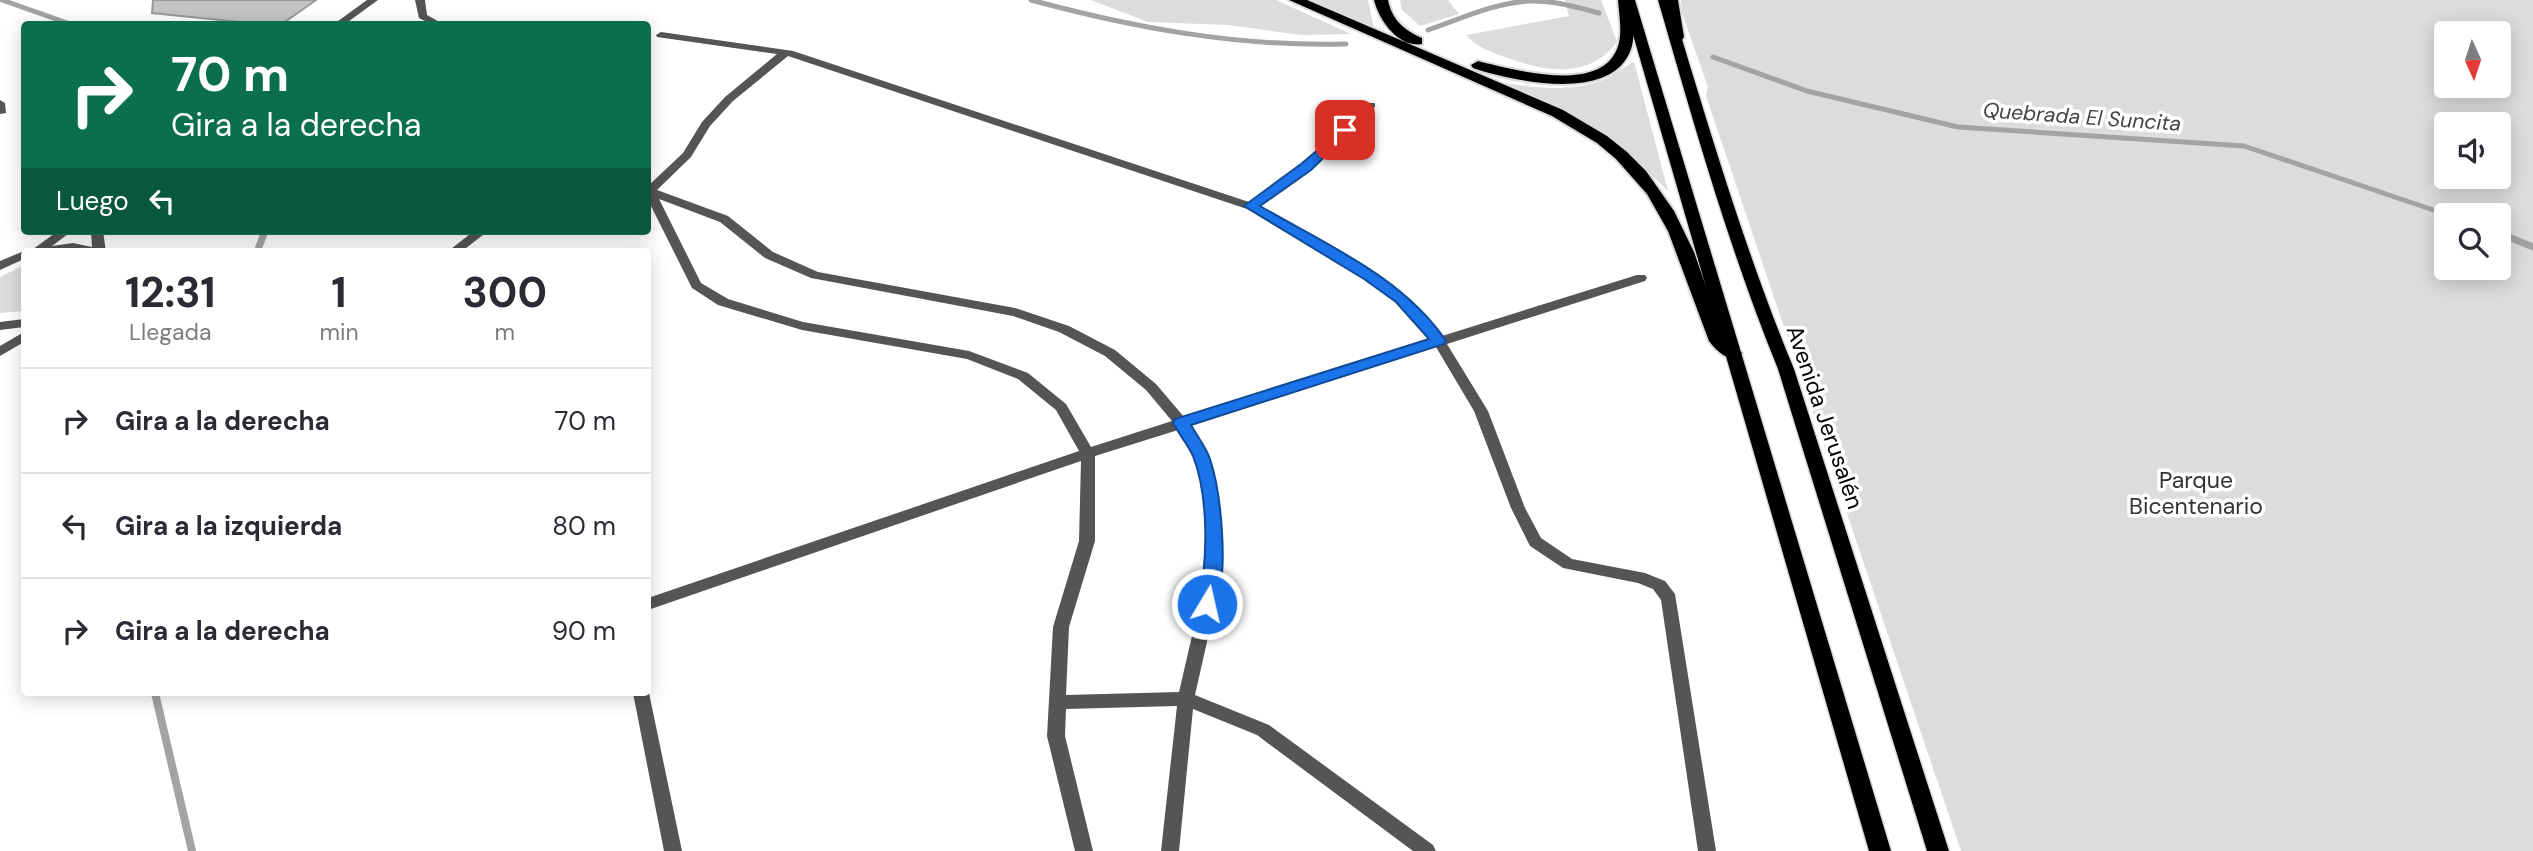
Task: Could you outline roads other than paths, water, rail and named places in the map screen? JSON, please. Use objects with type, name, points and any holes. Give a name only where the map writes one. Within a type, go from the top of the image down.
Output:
[{"type":"highway","points":[[1296,0],[1528,100],[1581,126],[1611,146],[1640,174],[1664,207],[1686,254],[1715,337],[1723,347],[1733,353]]},
{"type":"highway","points":[[1381,0],[1387,20],[1412,39],[1497,73],[1542,80],[1586,76],[1601,71],[1620,59],[1625,47],[1627,0]]},
{"type":"highway","points":[[1671,0],[1677,37]]},
{"type":"main road","points":[[1627,0],[1880,851]]},
{"type":"main road","name":"Avenida Jerusalén","points":[[1664,0],[1712,160],[1763,313],[1786,369],[1938,851]]},
{"type":"street","points":[[344,21],[373,0]]},
{"type":"street","points":[[420,0],[422,16],[432,21]]},
{"type":"street","points":[[661,35],[785,53],[1251,206],[1369,276],[1401,299],[1439,341],[1481,411],[1518,508],[1535,542],[1568,564],[1640,577],[1659,585],[1669,598],[1707,851]]},
{"type":"street","points":[[651,188],[687,155],[706,124],[729,99],[785,53]]},
{"type":"street","points":[[1251,206],[1306,167],[1371,106]]},
{"type":"street","points":[[651,192],[724,219],[769,255],[815,275],[1014,312],[1064,329],[1110,353],[1151,387],[1181,423],[1201,456],[1212,498],[1213,580],[1186,699],[1170,851]]},
{"type":"street","points":[[651,197],[696,285],[723,302],[802,326],[969,355],[1023,376],[1061,407],[1088,453],[1087,541],[1061,627],[1056,736],[1084,851]]},
{"type":"street","points":[[41,248],[60,235]]},
{"type":"street","points":[[459,248],[476,235]]},
{"type":"street","points":[[0,265],[21,256]]},
{"type":"street","points":[[651,603],[1088,453],[1641,278]]},
{"type":"street","points":[[0,327],[21,324]]},
{"type":"street","points":[[0,352],[21,338]]},
{"type":"street","points":[[642,696],[673,851]]},
{"type":"street","points":[[1058,702],[1186,699],[1263,730],[1427,851]]},
{"type":"waterway","points":[[2,0],[62,21]]},
{"type":"waterway","name":"Quebrada El Suncita","points":[[1031,0],[1187,34],[1266,42],[1346,44]]},
{"type":"waterway","name":"Quebrada El Suncita","points":[[1428,30],[1515,2],[1555,3],[1599,13]]},
{"type":"waterway","name":"Quebrada El Suncita","points":[[1713,57],[1807,91],[1958,127],[2244,146],[2434,210]]},
{"type":"waterway","points":[[259,248],[263,235]]},
{"type":"waterway","name":"Quebrada El Suncita","points":[[2511,238],[2533,247]]},
{"type":"waterway","points":[[156,696],[192,851]]},
{"type":"park label","name":"Parque Bicentenario","points":[[2196,493]]}]
